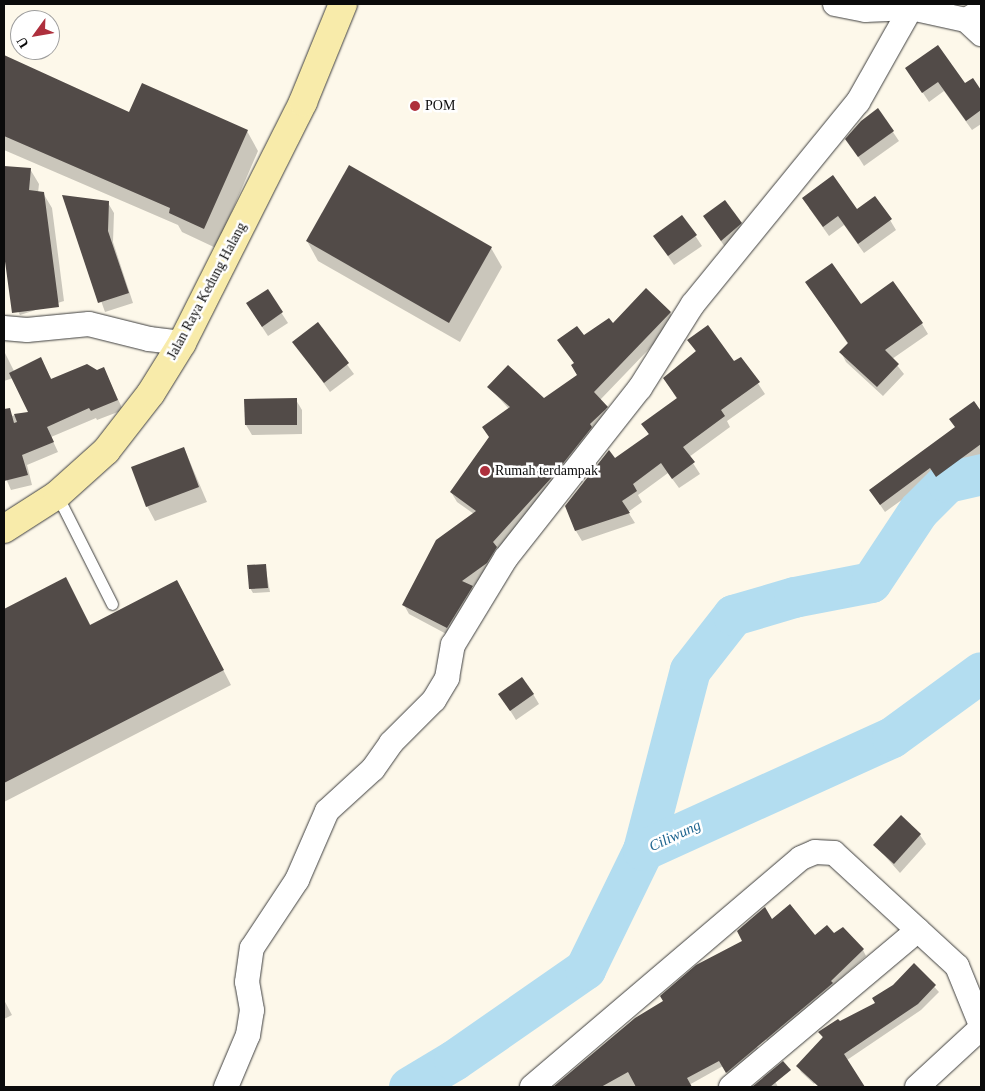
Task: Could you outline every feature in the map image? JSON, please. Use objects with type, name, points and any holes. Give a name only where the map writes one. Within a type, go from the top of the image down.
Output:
[{"type":"main road","name":"Jalan Raya Kedung Halang","points":[[4,529],[57,495],[106,451],[151,393],[182,343],[303,102],[343,4]]},
{"type":"street","points":[[834,4],[865,10],[913,6],[976,22]]},
{"type":"street","points":[[226,1087],[248,1035],[252,1010],[247,982],[252,948],[297,880],[327,811],[373,769],[392,743],[434,700],[447,678],[453,645],[506,558],[640,388],[693,304],[858,102],[913,6]]},
{"type":"street","points":[[4,328],[28,330],[89,324],[149,339],[182,343]]},
{"type":"street","points":[[532,1087],[794,864],[815,852],[834,854],[957,966],[981,1026],[916,1087]]},
{"type":"street","points":[[731,1087],[918,930]]},
{"type":"lane","points":[[57,495],[112,604]]},
{"type":"building","points":[[938,45],[965,83],[973,78],[981,90],[981,110],[966,121],[938,82],[922,93],[905,68]]},
{"type":"building","points":[[4,55],[10,58],[10,60],[15,60],[129,112],[142,83],[248,130],[204,229],[169,213],[170,208],[4,136]]},
{"type":"building","points":[[878,108],[894,131],[858,157],[845,139],[861,121]]},
{"type":"building","points":[[349,165],[492,247],[449,323],[306,241]]},
{"type":"building","points":[[4,166],[31,168],[29,190],[44,192],[59,307],[12,313],[4,254]]},
{"type":"building","points":[[833,175],[857,209],[875,196],[892,219],[858,244],[838,216],[823,227],[802,198]]},
{"type":"building","points":[[62,195],[109,201],[108,231],[129,293],[98,303]]},
{"type":"building","points":[[725,200],[742,223],[721,241],[703,216]]},
{"type":"building","points":[[682,215],[697,235],[668,256],[653,236]]},
{"type":"building","points":[[832,263],[861,304],[893,281],[923,323],[885,350],[899,364],[877,387],[839,352],[848,343],[805,282]]},
{"type":"building","points":[[646,288],[671,312],[594,392],[608,407],[590,424],[592,427],[553,476],[493,542],[497,547],[487,563],[462,581],[473,586],[447,628],[402,605],[436,540],[476,511],[450,492],[489,437],[482,427],[510,407],[487,387],[508,365],[544,398],[577,375],[571,365],[574,363],[557,340],[577,326],[584,335],[609,318],[613,323]]},
{"type":"building","points":[[268,289],[283,312],[262,327],[246,303]]},
{"type":"building","points":[[318,322],[349,363],[324,383],[292,342]]},
{"type":"building","points":[[708,325],[734,361],[741,357],[760,382],[721,410],[725,416],[683,447],[695,462],[672,479],[661,463],[633,484],[637,491],[622,501],[630,513],[575,531],[565,506],[609,450],[615,458],[649,434],[641,424],[677,398],[663,378],[696,351],[687,340]]},
{"type":"building","points":[[41,357],[51,379],[87,364],[97,370],[104,367],[118,400],[91,411],[89,408],[47,427],[54,442],[22,455],[28,475],[4,481],[4,409],[10,408],[14,423],[17,422],[14,414],[28,412],[9,373]]},
{"type":"building","points":[[297,398],[297,425],[245,425],[244,399]]},
{"type":"building","points":[[974,401],[981,411],[981,444],[936,477],[930,468],[880,505],[869,490],[955,427],[949,419]]},
{"type":"building","points":[[184,447],[199,487],[146,507],[131,467]]},
{"type":"building","points":[[266,564],[268,588],[249,589],[247,565]]},
{"type":"building","points":[[66,577],[90,625],[177,580],[224,670],[4,783],[4,609]]},
{"type":"building","points":[[522,677],[534,694],[510,711],[498,694]]},
{"type":"building","points":[[901,815],[921,834],[894,864],[873,845]]},
{"type":"building","points":[[790,904],[815,935],[827,925],[834,933],[843,927],[864,949],[831,981],[833,983],[726,1073],[719,1061],[687,1078],[692,1087],[636,1087],[628,1072],[601,1087],[553,1087],[635,1018],[663,1001],[660,996],[696,965],[742,941],[737,931],[765,907],[772,919]]},
{"type":"building","points":[[914,963],[936,985],[918,1004],[844,1054],[865,1087],[819,1087],[796,1066],[823,1037],[818,1032],[838,1019],[840,1021],[875,1003],[872,998],[893,985]]},
{"type":"building","points":[[783,1061],[791,1070],[770,1087],[752,1087]]},
{"type":"waterway","points":[[643,850],[690,670],[733,615],[794,597],[871,582],[918,511],[947,482],[981,474]]},
{"type":"waterway","name":"Ciliwung","points":[[409,1087],[454,1060],[585,969],[643,850],[892,737],[981,672]]},
{"type":"place","name":"POM","points":[[415,106]]},
{"type":"place","name":"Rumah terdampak","points":[[485,471]]}]
